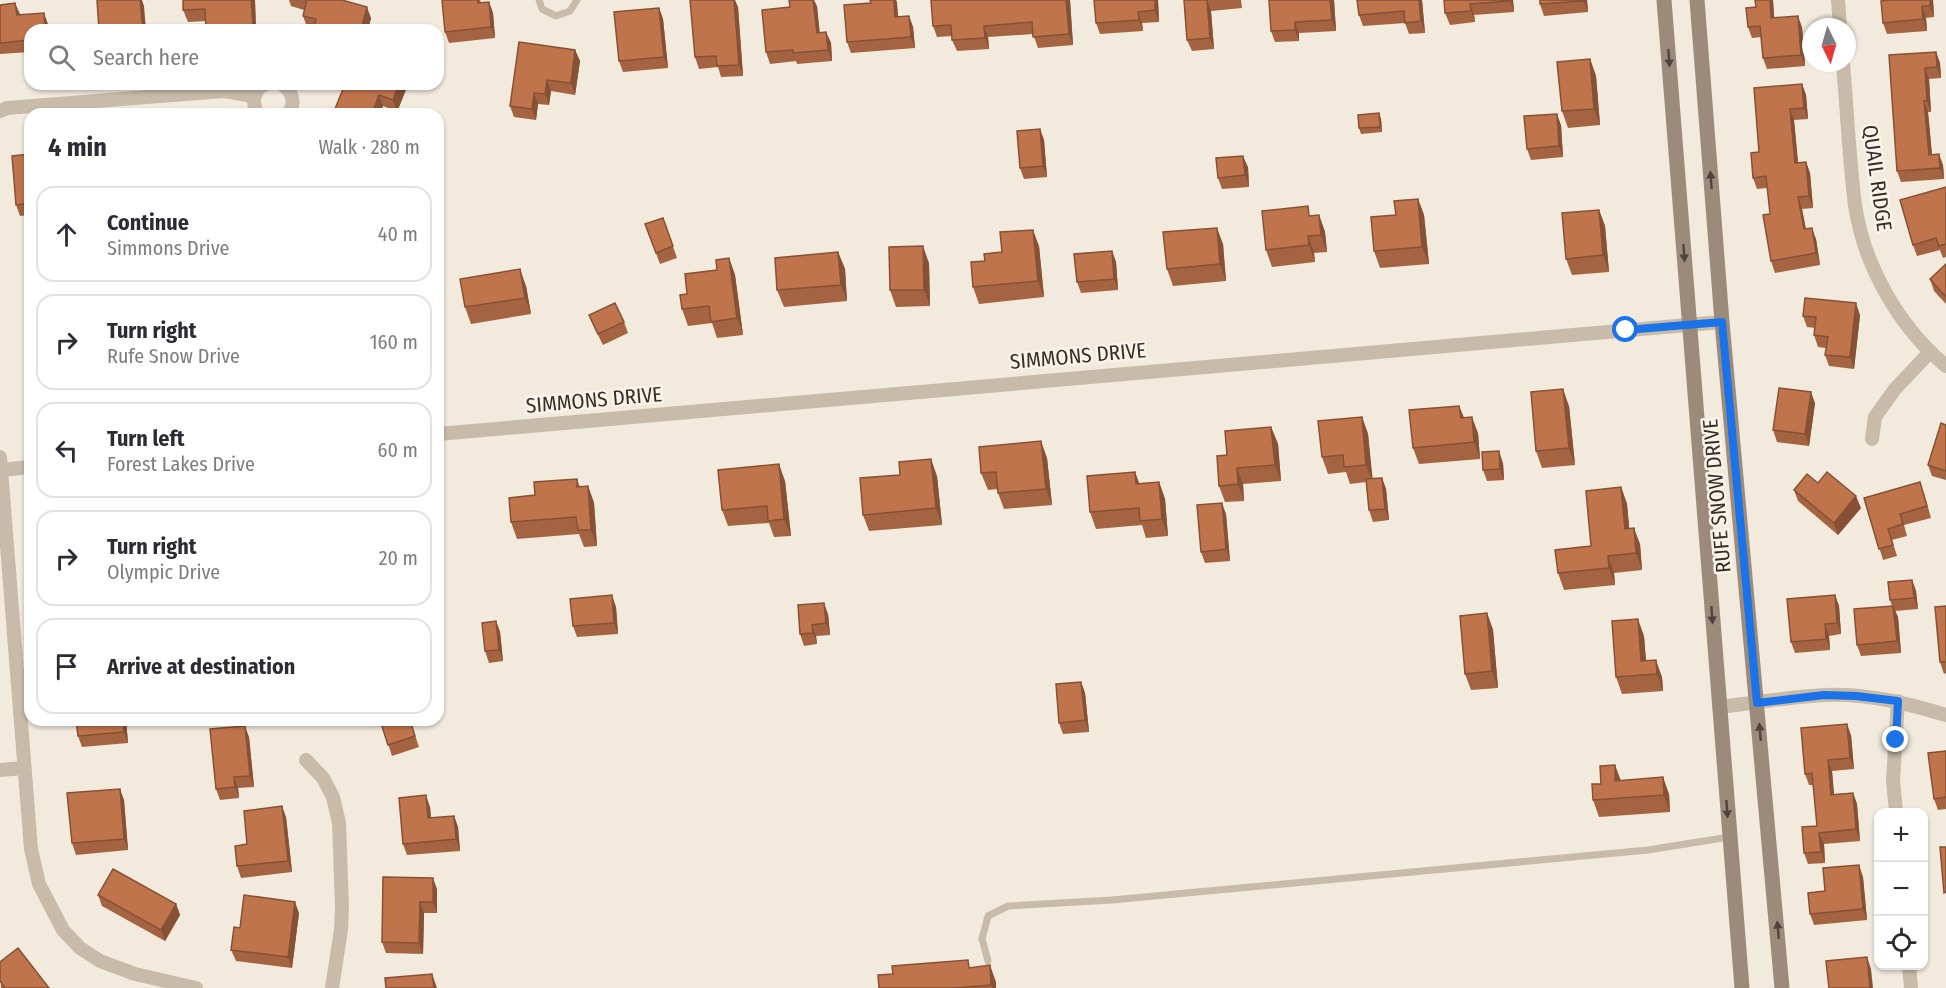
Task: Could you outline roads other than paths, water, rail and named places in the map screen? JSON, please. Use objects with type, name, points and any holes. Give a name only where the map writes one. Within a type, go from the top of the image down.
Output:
[{"type":"main road","name":"RUFE SNOW DRIVE","points":[[1665,0],[1742,988]]},
{"type":"main road","name":"RUFE SNOW DRIVE","points":[[1697,0],[1722,322],[1782,988]]},
{"type":"street","points":[[1838,0],[1839,18]]},
{"type":"street","name":"QUAIL RIDGE","points":[[1844,72],[1856,207],[1872,265],[1892,305],[1922,345],[1946,366]]},
{"type":"street","points":[[256,108],[253,102],[257,90]]},
{"type":"street","points":[[288,90],[292,98],[291,108]]},
{"type":"street","points":[[0,111],[7,108],[224,91],[254,96]]},
{"type":"street","name":"SIMMONS DRIVE","points":[[444,433],[1722,322]]},
{"type":"street","points":[[1872,439],[1875,417],[1895,389],[1930,352]]},
{"type":"street","points":[[24,466],[1,463],[31,849],[39,884],[63,930],[80,948],[100,961],[135,974],[196,988]]},
{"type":"street","points":[[1719,707],[1824,695],[1856,696],[1898,701],[1946,715]]},
{"type":"street","points":[[1896,808],[1893,780],[1898,701]]},
{"type":"street","points":[[306,760],[323,778],[333,797],[339,823],[342,918],[332,988]]},
{"type":"street","points":[[0,770],[24,768]]},
{"type":"street","points":[[1909,970],[1911,988]]},
{"type":"lane","points":[[538,0],[542,9],[556,16],[570,11],[577,0]]},
{"type":"lane","points":[[988,961],[982,939],[988,916],[1008,906],[1112,900],[1648,850],[1729,837]]}]
